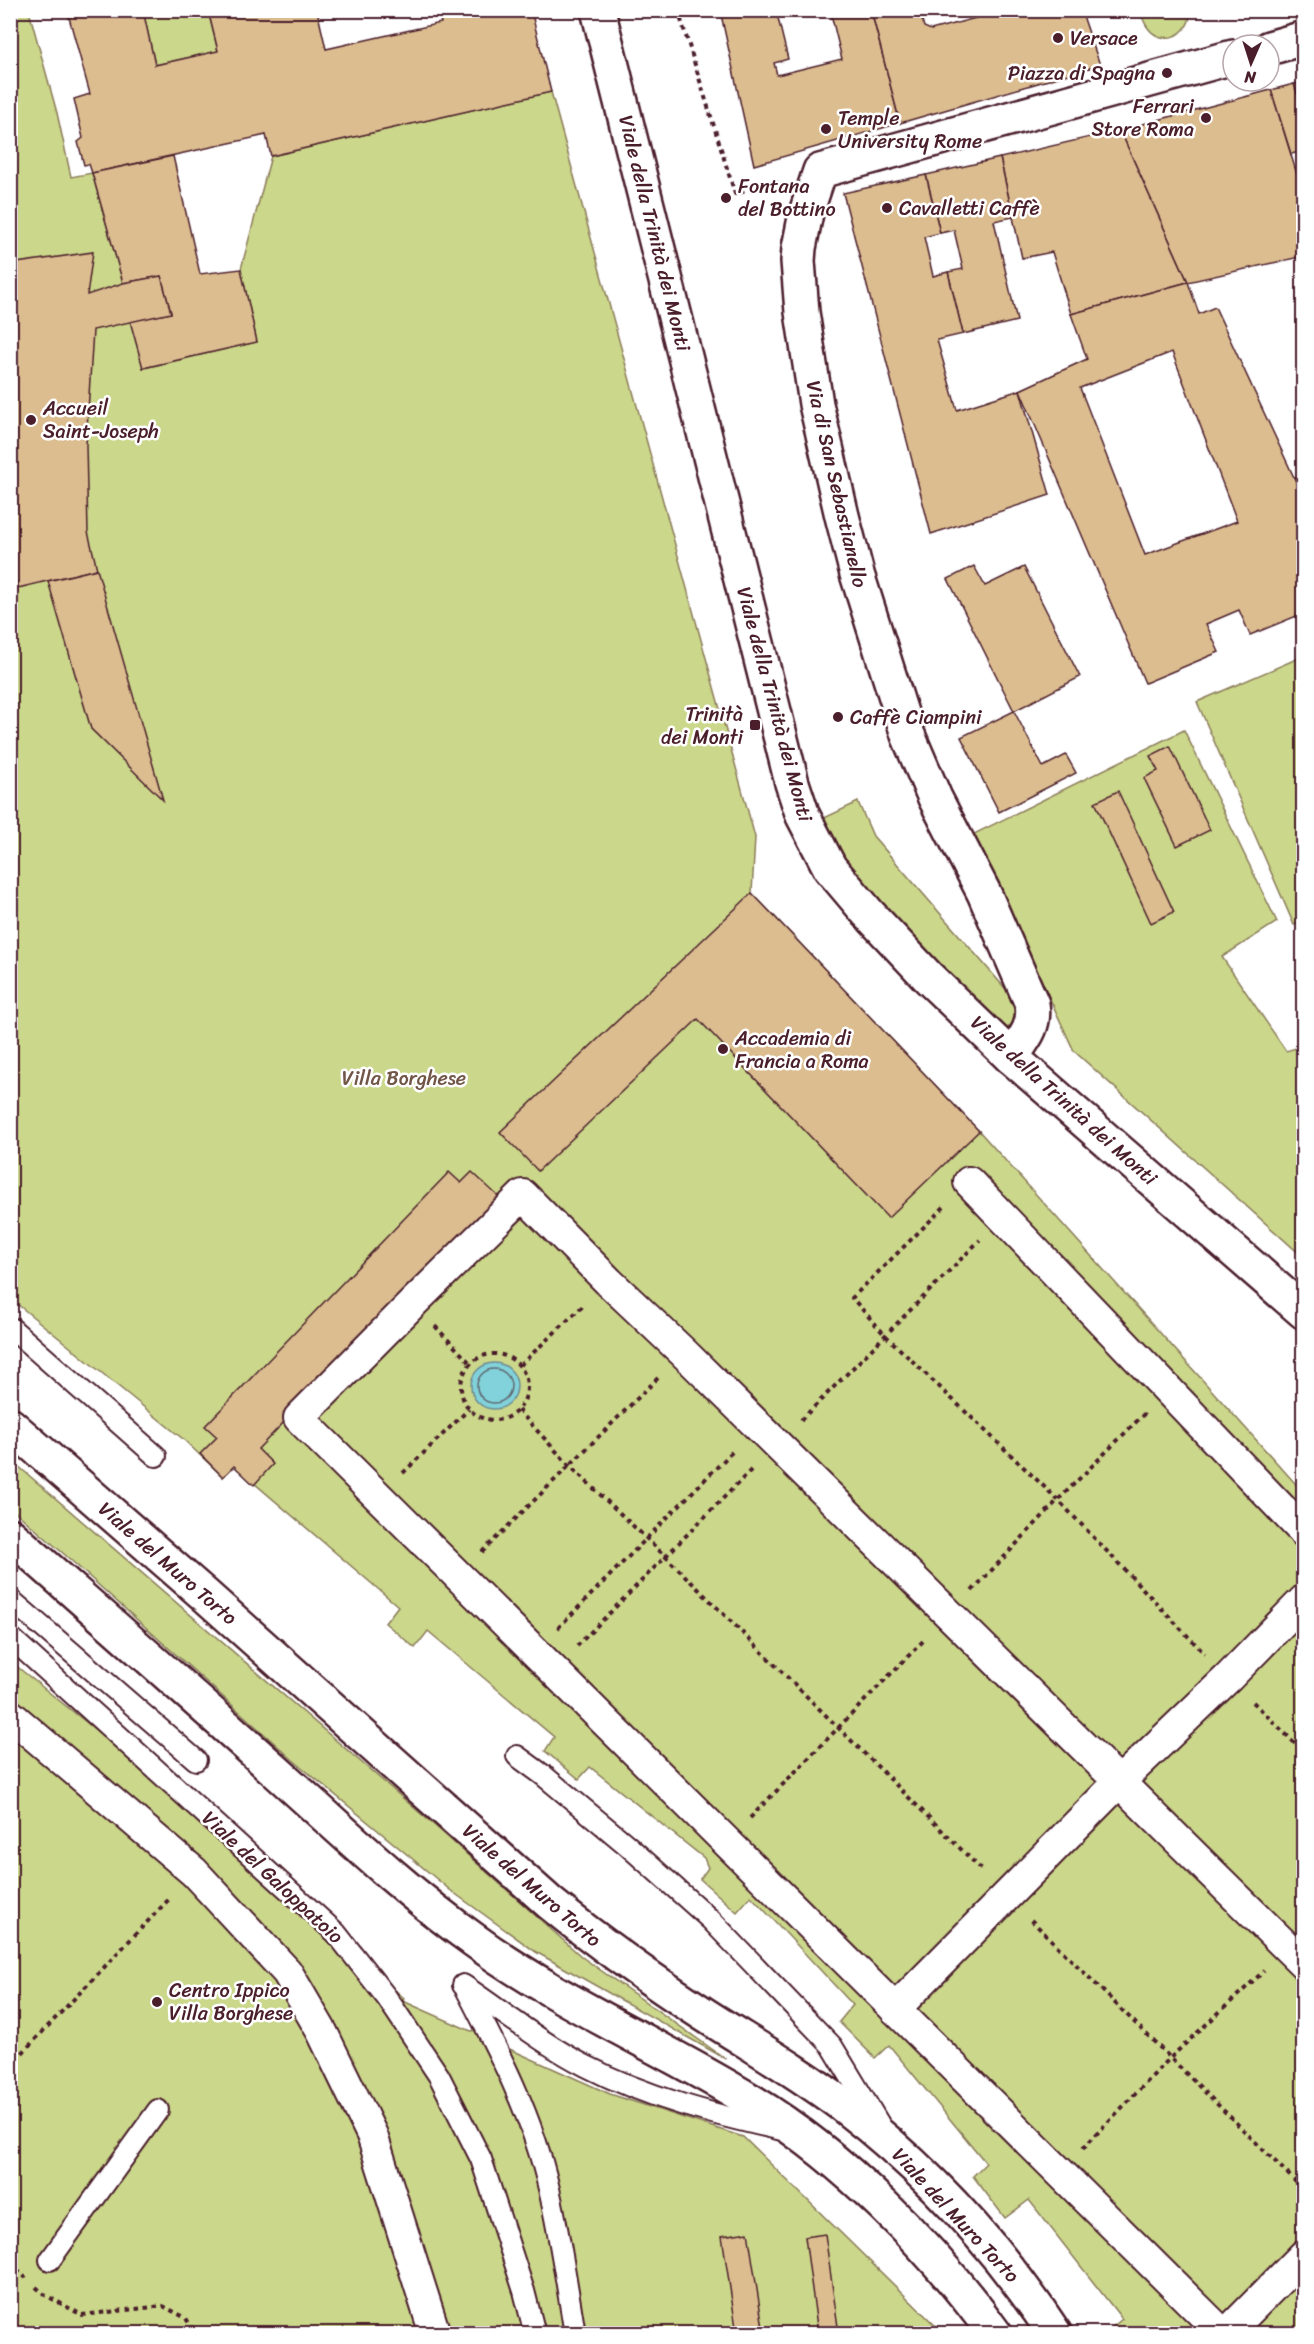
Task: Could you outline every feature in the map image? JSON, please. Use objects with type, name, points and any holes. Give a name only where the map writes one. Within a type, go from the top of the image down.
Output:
[{"type":"street","name":"Viale della Trinità dei Monti","points":[[598,10],[696,392],[792,783],[803,816],[830,868],[868,913],[929,978],[1011,1057],[1304,1312]]},
{"type":"street","points":[[1281,45],[1304,39]]},
{"type":"street","name":"Via di San Sebastianello","points":[[1011,1057],[1029,1033],[1034,1014],[1032,1004],[984,893],[921,770],[875,634],[851,551],[816,404],[802,312],[799,248],[806,213],[820,171],[1221,60]]},
{"type":"street","points":[[969,1182],[1304,1532]]},
{"type":"street","points":[[1296,1956],[523,1195],[299,1418],[1225,2334],[1304,2256]]},
{"type":"street","name":"Viale del Muro Torto","points":[[10,1425],[206,1596],[558,1910],[648,1978],[822,2090],[891,2145],[936,2188],[997,2254],[1024,2288],[1055,2334]]},
{"type":"street","points":[[10,1535],[120,1630],[363,1850],[428,1906],[474,1941],[529,1977],[750,2100],[803,2135],[904,2227],[964,2293],[995,2334]]},
{"type":"street","points":[[896,2008],[1118,1783],[1228,1678],[1304,1600]]},
{"type":"street","points":[[10,1715],[194,1872],[286,1972],[322,2032],[372,2135],[435,2334]]},
{"type":"lane","points":[[10,1327],[156,1456]]},
{"type":"lane","points":[[10,1599],[196,1760]]},
{"type":"lane","name":"Viale del Galoppatoio","points":[[10,1637],[336,1933],[387,1998],[439,2076],[481,2159],[524,2291],[535,2334]]},
{"type":"lane","points":[[517,1756],[627,1845],[711,1920],[832,2046],[891,2145]]},
{"type":"lane","points":[[575,2334],[549,2188],[538,2150],[505,2064],[463,1985],[585,2066],[621,2082],[716,2115],[803,2135]]},
{"type":"lane","points":[[50,2260],[158,2110]]},
{"type":"path","points":[[678,10],[735,194],[776,182]]},
{"type":"path","points":[[969,1182],[852,1298],[885,1335],[1058,1500],[1228,1678],[1304,1752]]},
{"type":"path","points":[[520,1365],[609,1282]]},
{"type":"path","points":[[413,1303],[470,1363]]},
{"type":"path","points":[[490,1353],[512,1358],[520,1365],[525,1374],[527,1394],[518,1410],[509,1417],[499,1420],[477,1416],[469,1409],[463,1400],[461,1381],[470,1363],[479,1356],[490,1353]]},
{"type":"path","points":[[458,1575],[684,1353]]},
{"type":"path","points":[[379,1496],[469,1409]]},
{"type":"path","points":[[518,1410],[569,1465],[647,1539],[1304,2190]]},
{"type":"path","points":[[534,1652],[757,1427]]},
{"type":"path","points":[[10,2066],[194,1872]]},
{"type":"path","points":[[1060,2172],[1170,2058],[1296,1956]]},
{"type":"path","points":[[10,2264],[45,2295],[82,2315],[163,2306],[186,2318],[195,2334]]},
{"type":"green space","name":"Villa Borghese","points":[[11,11],[29,11],[57,113],[71,177],[92,173],[144,368],[257,342],[241,269],[271,156],[551,92],[755,837],[752,893],[979,1131],[1303,1492],[1303,2333],[1110,2333],[1108,2331],[1122,2319],[1029,2200],[1005,2218],[973,2176],[986,2163],[889,2045],[875,2058],[839,2022],[853,2005],[751,1896],[737,1912],[700,1879],[708,1868],[704,1858],[590,1767],[579,1779],[545,1751],[554,1737],[428,1631],[415,1648],[385,1623],[398,1606],[234,1466],[223,1477],[183,1439],[11,1299]]},
{"type":"green space","points":[[143,11],[208,11],[218,51],[155,65]]},
{"type":"green space","points":[[1140,11],[1190,11],[1189,19],[1182,32],[1175,36],[1161,37],[1148,28]]},
{"type":"green space","points":[[1301,657],[1304,663],[1304,921],[1294,925],[1197,702]]},
{"type":"green space","points":[[1184,730],[1277,922],[1222,957],[1286,1051],[1303,1046],[1303,1257],[1074,1051],[974,834]]},
{"type":"green space","points":[[858,802],[873,836],[1017,1002],[1016,1020],[1000,1035],[845,868],[820,820]]},
{"type":"green space","points":[[10,1459],[434,1825],[582,1957],[726,2059],[536,1952],[450,1890],[293,1760],[11,1508]]},
{"type":"green space","points":[[10,1661],[122,1751],[404,1998],[403,2001],[471,2031],[482,2029],[505,2047],[610,2094],[743,2137],[943,2333],[11,2333]]},
{"type":"water","points":[[494,1363],[510,1370],[517,1386],[510,1402],[494,1409],[478,1402],[471,1386],[478,1370]]},
{"type":"building","points":[[67,10],[143,10],[155,65],[218,51],[208,10],[317,10],[326,49],[441,23],[438,10],[531,10],[551,92],[271,156],[266,135],[92,173],[89,164],[84,165],[78,142],[83,138],[74,99],[90,94]]},
{"type":"building","points":[[720,10],[776,10],[788,59],[774,63],[777,75],[842,59],[830,10],[871,10],[900,123],[754,165]]},
{"type":"building","points":[[871,10],[919,10],[924,27],[931,30],[987,15],[992,10],[1081,10],[1100,65],[900,123]]},
{"type":"building","points":[[1304,82],[1304,116],[1294,84]]},
{"type":"building","points":[[1294,84],[1304,116],[1304,151],[1291,154],[1272,93],[1281,93],[1281,87]]},
{"type":"building","points":[[1260,93],[1272,93],[1304,197],[1304,256],[1188,282],[1120,130]]},
{"type":"building","points":[[1120,130],[1188,282],[1071,314],[1052,252],[1022,258],[1000,158]]},
{"type":"building","points":[[173,156],[200,274],[241,269],[257,342],[143,368],[130,321],[171,313],[161,276],[123,283],[92,173]]},
{"type":"building","points":[[1000,158],[1013,217],[994,221],[1017,321],[963,334],[948,272],[963,269],[954,230],[940,233],[926,175]]},
{"type":"building","points":[[926,175],[940,233],[924,237],[933,276],[948,272],[963,334],[937,340],[957,410],[1020,390],[1050,495],[931,534],[843,193]]},
{"type":"building","points":[[93,252],[87,295],[123,283],[161,276],[171,313],[93,330],[86,445],[88,532],[97,569],[18,588],[10,560],[10,264]]},
{"type":"building","points":[[1188,282],[1199,314],[1215,307],[1304,499],[1304,613],[1250,635],[1239,610],[1206,624],[1219,652],[1145,683],[1020,390],[1087,359],[1071,314]],"holes":[[[1172,352],[1237,521],[1145,555],[1080,388]]]},
{"type":"building","points":[[1304,473],[1304,499],[1295,477]]},
{"type":"building","points":[[974,566],[985,586],[1024,567],[1080,677],[1014,711],[948,579]]},
{"type":"building","points":[[97,569],[163,800],[91,729],[48,581]]},
{"type":"building","points":[[1014,711],[1043,767],[1066,755],[1076,773],[999,812],[961,737]]},
{"type":"building","points":[[1170,746],[1210,830],[1177,846],[1144,778],[1158,771],[1150,756]]},
{"type":"building","points":[[1118,791],[1174,912],[1151,923],[1095,802]]},
{"type":"building","points":[[752,893],[979,1131],[888,1218],[698,1019],[538,1171],[500,1132]]},
{"type":"building","points":[[449,1172],[461,1183],[472,1172],[500,1198],[258,1449],[273,1464],[254,1485],[234,1466],[223,1477],[200,1454],[217,1437],[205,1426]]},
{"type":"building","points":[[748,2232],[764,2334],[737,2334],[722,2236]]},
{"type":"building","points":[[825,2234],[839,2334],[818,2334],[805,2237]]},
{"type":"place","name":"Versace","points":[[1058,38]]},
{"type":"place","name":"Piazza di Spagna","points":[[1167,73]]},
{"type":"place","name":"Ferrari Store Roma","points":[[1206,118]]},
{"type":"place","name":"Temple University Rome","points":[[826,129]]},
{"type":"place","name":"Fontana del Bottino","points":[[726,198]]},
{"type":"place","name":"Cavalletti Caffè","points":[[887,208]]},
{"type":"place","name":"Accueil Saint-Joseph","points":[[31,420]]},
{"type":"place","name":"Caffè Ciampini","points":[[838,717]]},
{"type":"place","name":"Trinità dei Monti","points":[[755,725]]},
{"type":"place","name":"Accademia di Francia a Roma","points":[[723,1049]]},
{"type":"place","name":"Centro Ippico Villa Borghese","points":[[157,2002]]}]
